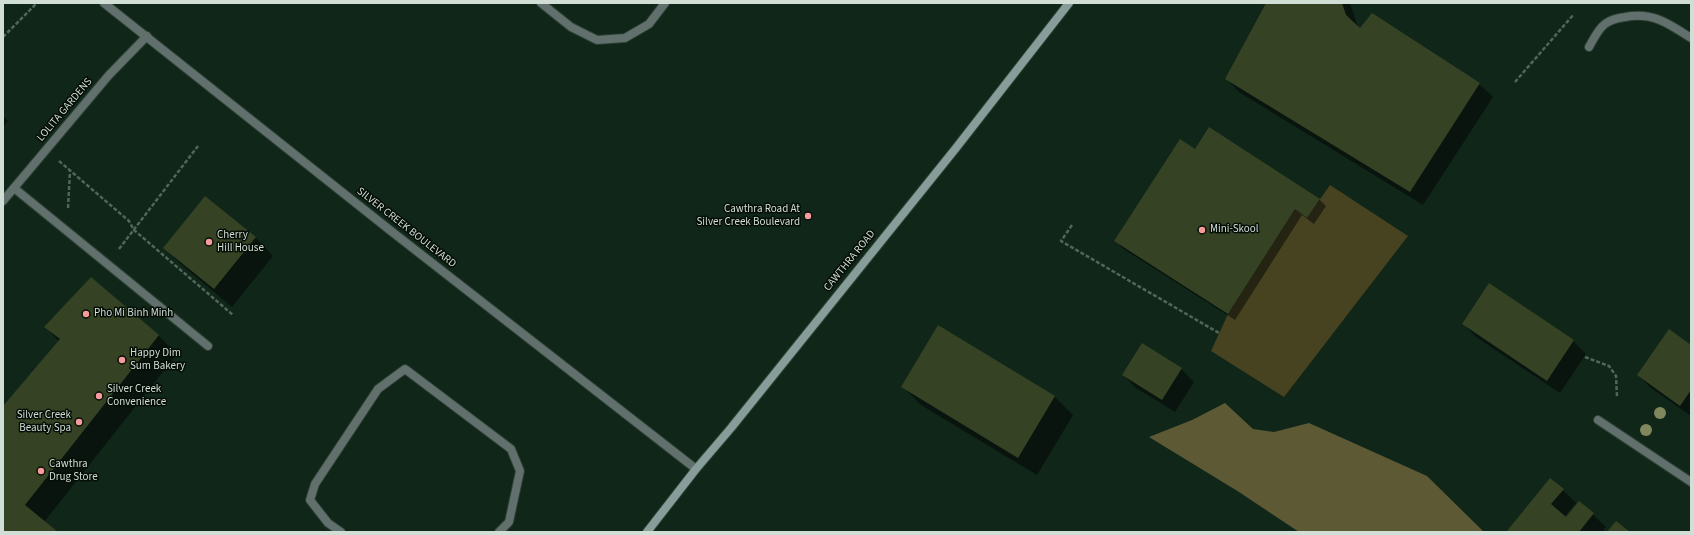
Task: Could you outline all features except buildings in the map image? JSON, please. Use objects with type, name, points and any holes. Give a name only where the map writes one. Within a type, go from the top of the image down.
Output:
[{"type":"main road","name":"CAWTHRA ROAD","points":[[647,532],[696,469],[956,148],[1069,3]]},
{"type":"street","name":"SILVER CREEK BOULEVARD","points":[[104,3],[397,236],[696,469]]},
{"type":"street","points":[[541,3],[571,26],[596,40],[625,38],[649,24],[665,3]]},
{"type":"street","points":[[1589,47],[1604,24],[1618,18],[1633,15],[1649,16],[1667,22],[1691,38]]},
{"type":"street","name":"LOLITA GARDENS","points":[[3,201],[109,75],[147,36]]},
{"type":"street","points":[[14,188],[208,346]]},
{"type":"street","points":[[341,532],[328,523],[310,500],[315,484],[378,389],[405,369],[511,449],[520,471],[509,522],[499,532]]},
{"type":"street","points":[[1598,420],[1691,482]]},
{"type":"path","points":[[3,37],[36,3]]},
{"type":"path","points":[[1515,82],[1574,14]]},
{"type":"path","points":[[107,263],[198,146]]},
{"type":"path","points":[[46,149],[130,221],[134,230],[233,315]]},
{"type":"path","points":[[70,170],[67,222],[71,234]]},
{"type":"path","points":[[1072,225],[1062,241],[1219,333]]},
{"type":"path","points":[[1585,357],[1609,366],[1616,376],[1617,397]]},
{"type":"shaded area","points":[[1330,185],[1408,236],[1284,397],[1211,351],[1228,314],[1295,209],[1307,218]]},
{"type":"shaded area","points":[[1225,403],[1253,429],[1274,432],[1309,423],[1427,476],[1484,532],[1299,532],[1239,492],[1149,437],[1192,420]]},
{"type":"place","name":"Cawthra Road At Silver Creek Boulevard","points":[[808,216]]},
{"type":"place","name":"Mini-Skool","points":[[1202,230]]},
{"type":"place","name":"Cherry Hill House","points":[[209,242]]},
{"type":"place","name":"Pho Mi Binh Minh","points":[[86,314]]},
{"type":"place","name":"Happy Dim Sum Bakery","points":[[122,360]]},
{"type":"place","name":"Silver Creek Convenience","points":[[99,396]]},
{"type":"place","name":"Silver Creek Beauty Spa","points":[[79,422]]},
{"type":"place","name":"Cawthra Drug Store","points":[[41,471]]}]
